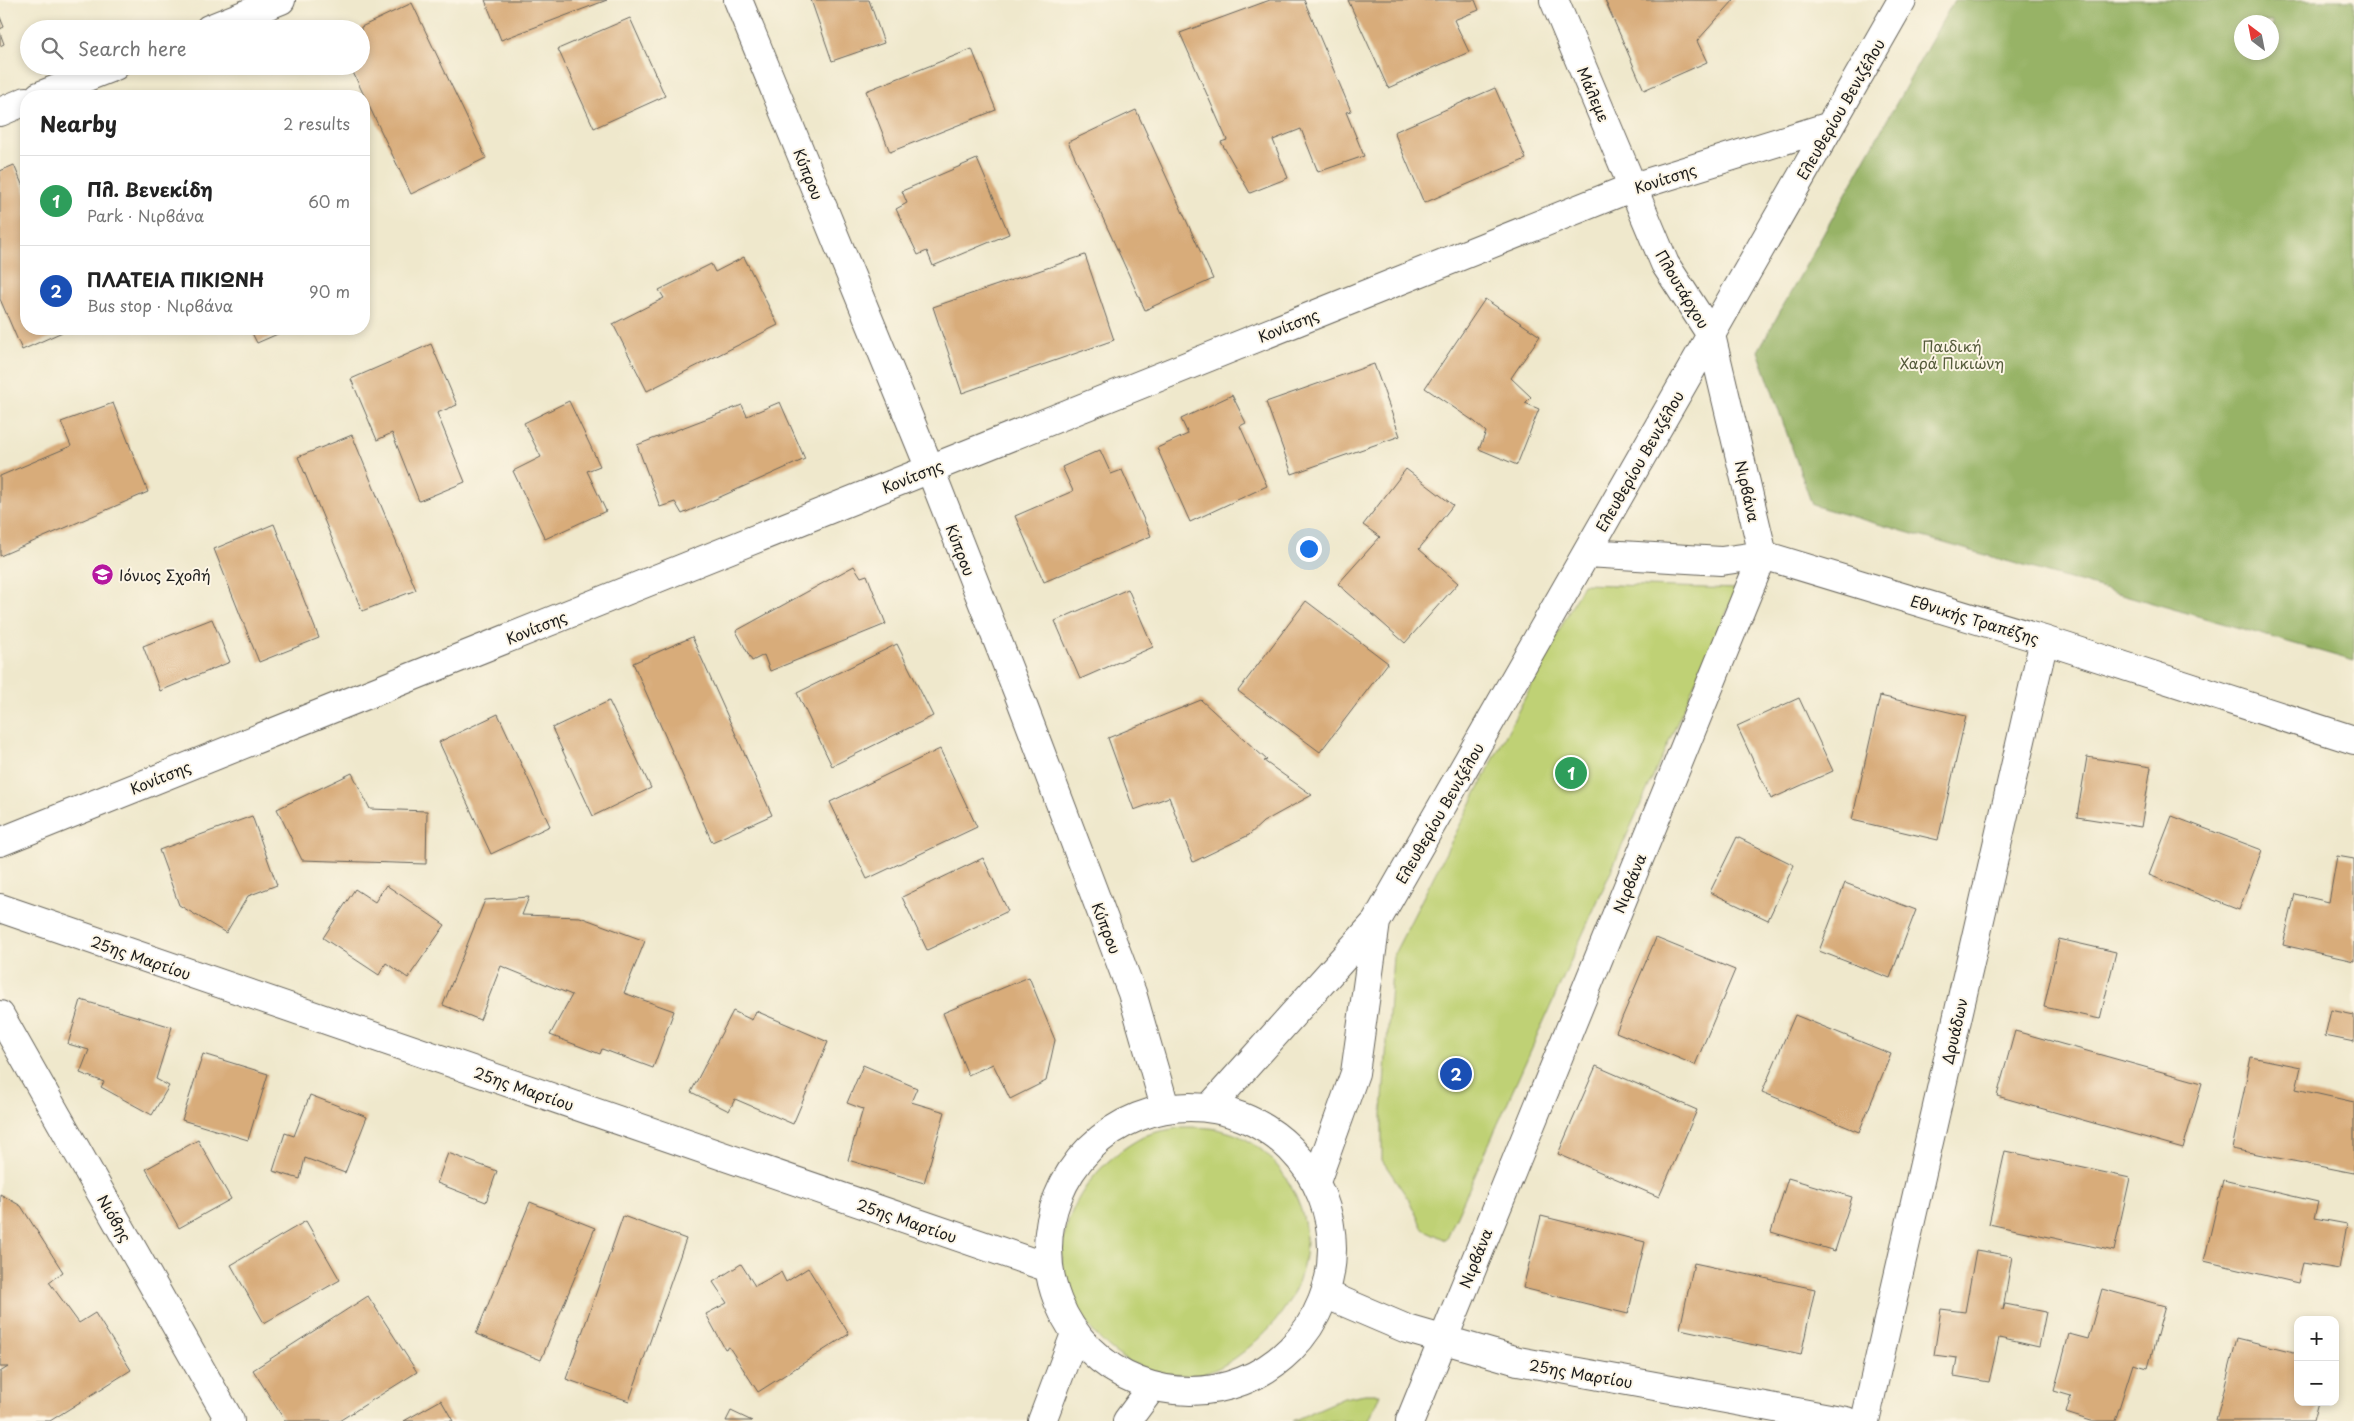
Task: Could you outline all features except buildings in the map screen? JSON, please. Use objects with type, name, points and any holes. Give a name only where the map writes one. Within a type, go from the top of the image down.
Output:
[{"type":"street","points":[[231,20],[281,0]]},
{"type":"street","name":"Κύπρου","points":[[738,0],[930,469],[1132,993],[1165,1107]]},
{"type":"street","name":"Μάλεμε","points":[[1554,0],[1633,187]]},
{"type":"street","name":"Ελευθερίου Βενιζέλου","points":[[1209,1108],[1376,922],[1902,0]]},
{"type":"street","points":[[54,90],[92,75]]},
{"type":"street","points":[[0,112],[20,104]]},
{"type":"street","name":"Κονίτσης","points":[[0,842],[1633,187],[1830,126]]},
{"type":"street","name":"Πλουτάρχου","points":[[1633,187],[1665,264],[1711,335]]},
{"type":"street","name":"Νιρβάνα","points":[[1410,1421],[1763,555],[1711,335]]},
{"type":"street","name":"Εθνικής Τραπέζης","points":[[1587,553],[1721,561],[1763,555],[2044,640],[2354,740]]},
{"type":"street","name":"Δρυάδων","points":[[1865,1421],[2044,640]]},
{"type":"street","name":"25ης Μαρτίου","points":[[0,908],[1049,1268]]},
{"type":"street","name":"Ελευθερίου Βενιζέλου","points":[[1316,1182],[1355,1073],[1376,922]]},
{"type":"street","name":"Νιόβης","points":[[0,1015],[230,1421]]},
{"type":"street","points":[[1165,1107],[1209,1108],[1242,1116],[1271,1132],[1297,1154],[1316,1182],[1329,1218],[1332,1256],[1325,1294],[1312,1322],[1293,1346],[1270,1366],[1243,1380],[1213,1388],[1183,1391],[1152,1386],[1110,1366],[1075,1334],[1058,1303],[1049,1268],[1048,1230],[1059,1194],[1078,1161],[1105,1135],[1139,1116],[1165,1107]]},
{"type":"street","name":"25ης Μαρτίου","points":[[1325,1294],[1407,1329],[1442,1341],[1518,1361],[1846,1421]]},
{"type":"street","points":[[1042,1421],[1075,1334]]},
{"type":"street","points":[[1127,1421],[1152,1386]]},
{"type":"green space","name":"Παιδική Χαρά Πικιώνη","points":[[1954,0],[2354,0],[2354,661],[1812,505],[1758,351]]},
{"type":"green space","points":[[1583,584],[1737,589],[1446,1240],[1423,1229],[1409,1200],[1382,1160],[1382,1114],[1393,956]]},
{"type":"green space","points":[[1182,1127],[1222,1130],[1241,1137],[1264,1152],[1283,1173],[1296,1197],[1305,1225],[1306,1241],[1305,1256],[1297,1285],[1291,1298],[1273,1324],[1251,1345],[1227,1363],[1209,1372],[1186,1375],[1161,1372],[1137,1365],[1126,1360],[1107,1346],[1088,1325],[1073,1300],[1063,1273],[1062,1261],[1063,1241],[1068,1222],[1086,1187],[1098,1171],[1128,1146],[1145,1136]]},
{"type":"green space","points":[[1365,1394],[1380,1394],[1369,1421],[1292,1421],[1344,1398]]},
{"type":"place","name":"Ιόνιος Σχολή","points":[[103,574]]},
{"type":"place","name":"Πλ. Βενεκίδη","points":[[1571,773]]},
{"type":"place","name":"ΠΛΑΤΕΙΑ ΠΙΚΙΩΝΗ","points":[[1456,1074]]}]
